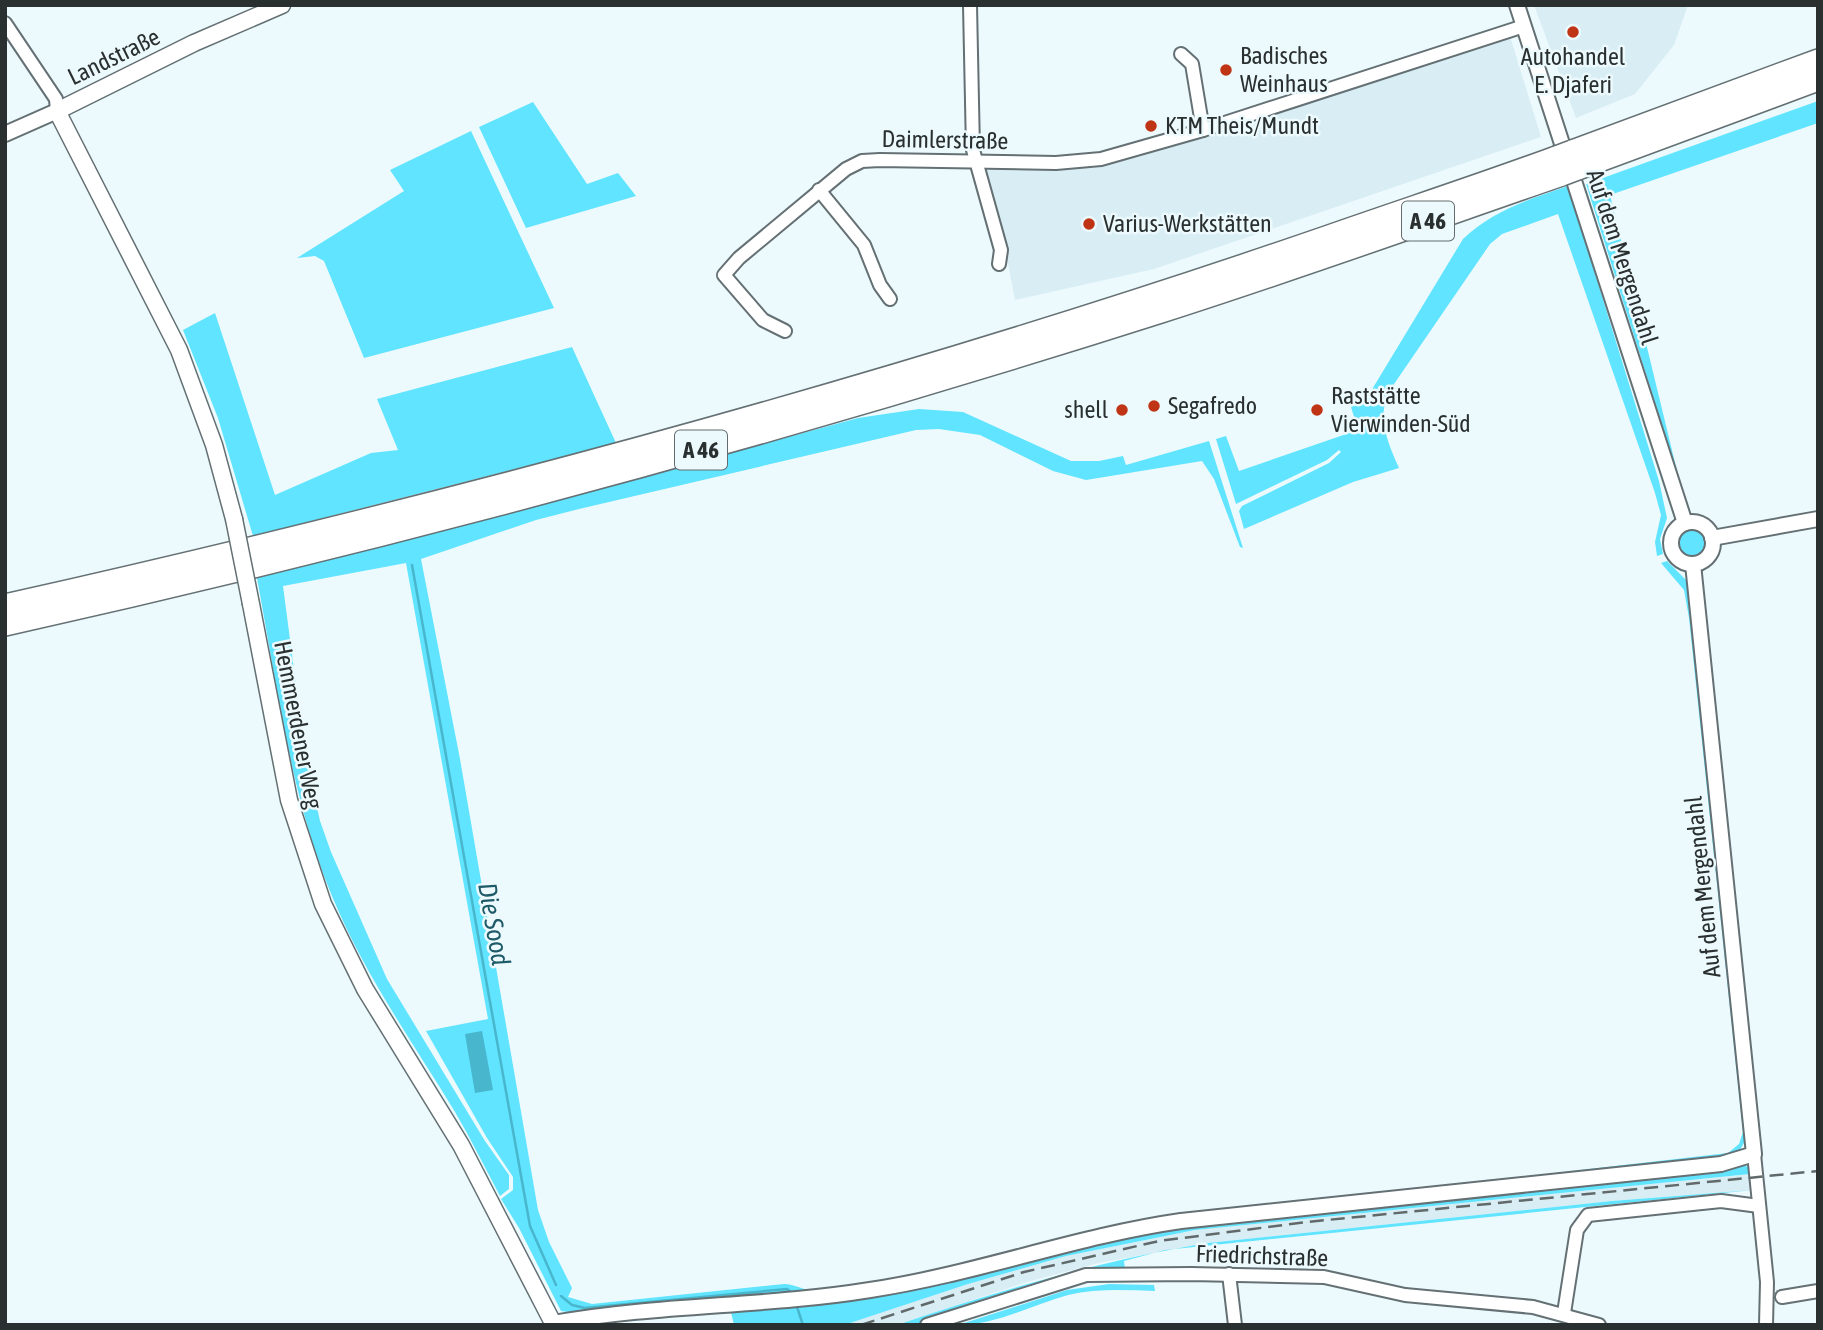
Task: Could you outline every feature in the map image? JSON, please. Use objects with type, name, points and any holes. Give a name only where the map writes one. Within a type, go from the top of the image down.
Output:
[{"type":"highway","name":"A 46","points":[[5,625],[232,573],[761,433],[1163,311],[1567,163],[1818,60]]},
{"type":"highway","name":"A 46","points":[[5,605],[234,552],[690,435],[1157,294],[1818,80]]},
{"type":"main road","name":"Landstraße","points":[[57,111],[194,43],[282,5]]},
{"type":"main road","name":"Hemmerdener Weg","points":[[57,111],[175,341],[214,444],[234,519],[289,800],[323,904],[365,989],[461,1145],[554,1324]]},
{"type":"street","points":[[970,5],[975,160],[1000,250],[999,264]]},
{"type":"street","name":"Auf dem Mergendahl","points":[[1517,5],[1685,523]]},
{"type":"street","points":[[5,23],[56,99],[57,111]]},
{"type":"street","name":"Daimlerstraße","points":[[785,331],[763,320],[724,275],[819,190],[850,166],[862,161],[1090,160],[1203,130],[1524,26]]},
{"type":"street","points":[[1181,54],[1192,64],[1203,130]]},
{"type":"street","name":"Landstraße","points":[[5,134],[57,111]]},
{"type":"street","points":[[819,190],[864,244],[880,285],[890,299]]},
{"type":"street","points":[[1712,538],[1818,519]]},
{"type":"street","points":[[1685,523],[1704,527],[1712,538],[1709,555],[1693,564],[1680,560],[1672,550],[1675,531],[1685,523]]},
{"type":"street","name":"Auf dem Mergendahl","points":[[1693,564],[1767,1282],[1766,1325]]},
{"type":"street","points":[[554,1324],[868,1291],[956,1274],[1093,1237],[1170,1223],[1721,1164],[1754,1154]]},
{"type":"street","points":[[1560,1317],[1576,1234],[1581,1222],[1588,1215],[1721,1201],[1759,1206]]},
{"type":"street","points":[[1229,1274],[1235,1325]]},
{"type":"street","name":"Friedrichstraße","points":[[928,1325],[1076,1277],[1229,1274],[1314,1276],[1405,1295],[1521,1305],[1599,1325]]},
{"type":"street","points":[[1782,1297],[1818,1291]]},
{"type":"shaded area","points":[[1534,5],[1688,5],[1674,45],[1635,94],[1576,118]]},
{"type":"shaded area","points":[[1510,36],[1541,137],[1154,269],[1015,300],[1005,248],[981,167],[1101,165],[1138,157]]},
{"type":"shaded area","points":[[1818,101],[1818,123],[1610,195],[1678,475],[1586,184]]},
{"type":"shaded area","points":[[533,102],[587,184],[618,173],[636,196],[526,228],[479,127]]},
{"type":"shaded area","points":[[471,131],[554,308],[364,358],[324,261],[315,256],[297,258],[404,191],[390,170]]},
{"type":"shaded area","points":[[1568,186],[1659,481],[1667,518],[1660,539],[1663,554],[1657,556],[1655,542],[1661,515],[1655,493],[1558,214],[1502,234],[1490,244],[1392,387],[1384,407],[1384,417],[1387,438],[1399,468],[1353,482],[1244,529],[1239,511],[1242,506],[1329,463],[1341,452],[1339,450],[1327,460],[1236,504],[1216,439],[1226,436],[1239,471],[1358,430],[1351,407],[1365,401],[1463,239],[1499,213]]},
{"type":"shaded area","points":[[215,313],[275,495],[371,453],[398,450],[377,399],[572,347],[616,443],[253,536],[218,418],[183,330]]},
{"type":"shaded area","points":[[919,409],[963,412],[1071,461],[1099,461],[1123,456],[1126,465],[1209,441],[1243,548],[1240,547],[1214,479],[1202,461],[1086,480],[1053,471],[980,435],[939,429],[916,430],[579,509],[536,520],[421,559],[460,759],[538,1210],[549,1242],[572,1288],[568,1297],[592,1304],[784,1284],[815,1290],[886,1282],[867,1286],[576,1313],[561,1311],[519,1228],[501,1199],[513,1190],[513,1177],[487,1138],[426,1031],[488,1019],[406,563],[283,586],[304,746],[320,821],[331,852],[387,979],[485,1141],[509,1175],[509,1189],[500,1196],[455,1112],[374,980],[332,896],[305,819],[295,779],[257,578],[523,510],[858,418]]},
{"type":"shaded area","points":[[1693,528],[1703,532],[1707,542],[1703,552],[1693,556],[1683,552],[1679,542],[1683,532]]},
{"type":"shaded area","points":[[1667,561],[1688,582],[1746,1139],[1740,1150],[1724,1158],[1197,1215],[949,1268],[1135,1221],[1728,1153],[1739,1144],[1743,1132],[1689,618],[1684,590],[1661,563]]},
{"type":"shaded area","points":[[482,1031],[493,1090],[475,1093],[465,1034]]},
{"type":"shaded area","points":[[1741,1165],[1750,1167],[1750,1174],[1195,1230],[1066,1256],[968,1284],[844,1325],[734,1325],[731,1312],[583,1325],[791,1304],[805,1305],[1148,1231]]},
{"type":"shaded area","points":[[1751,1174],[1753,1190],[1612,1201],[1208,1243],[1099,1263],[1027,1282],[897,1325],[844,1325],[968,1284],[1066,1256],[1195,1230]]},
{"type":"shaded area","points":[[1753,1190],[1174,1249],[1208,1243],[1612,1201]]},
{"type":"shaded area","points":[[1152,1254],[1124,1261],[1125,1269],[1079,1272],[913,1325],[897,1325],[1051,1278]]},
{"type":"shaded area","points":[[1109,1284],[1154,1285],[1155,1291],[1090,1291],[1054,1299],[986,1322],[958,1325],[1067,1290]]},
{"type":"waterway","name":"Die Sood","points":[[412,565],[530,1226],[556,1285]]},
{"type":"waterway","name":"Die Sood","points":[[561,1296],[572,1305],[585,1308],[787,1289],[791,1292]]},
{"type":"waterway","name":"Die Sood","points":[[797,1307],[803,1325]]},
{"type":"railway","points":[[861,1325],[1024,1272],[1159,1241],[1307,1222],[1818,1171]]},
{"type":"place","name":"Autohandel E. Djaferi","points":[[1573,32]]},
{"type":"place","name":"Badisches Weinhaus","points":[[1226,70]]},
{"type":"place","name":"KTM Theis/Mundt","points":[[1151,126]]},
{"type":"place","name":"Varius-Werkstätten","points":[[1089,224]]},
{"type":"place","name":"Segafredo","points":[[1154,406]]},
{"type":"place","name":"shell","points":[[1122,410]]},
{"type":"place","name":"Raststätte Vierwinden-Süd","points":[[1317,410]]}]
